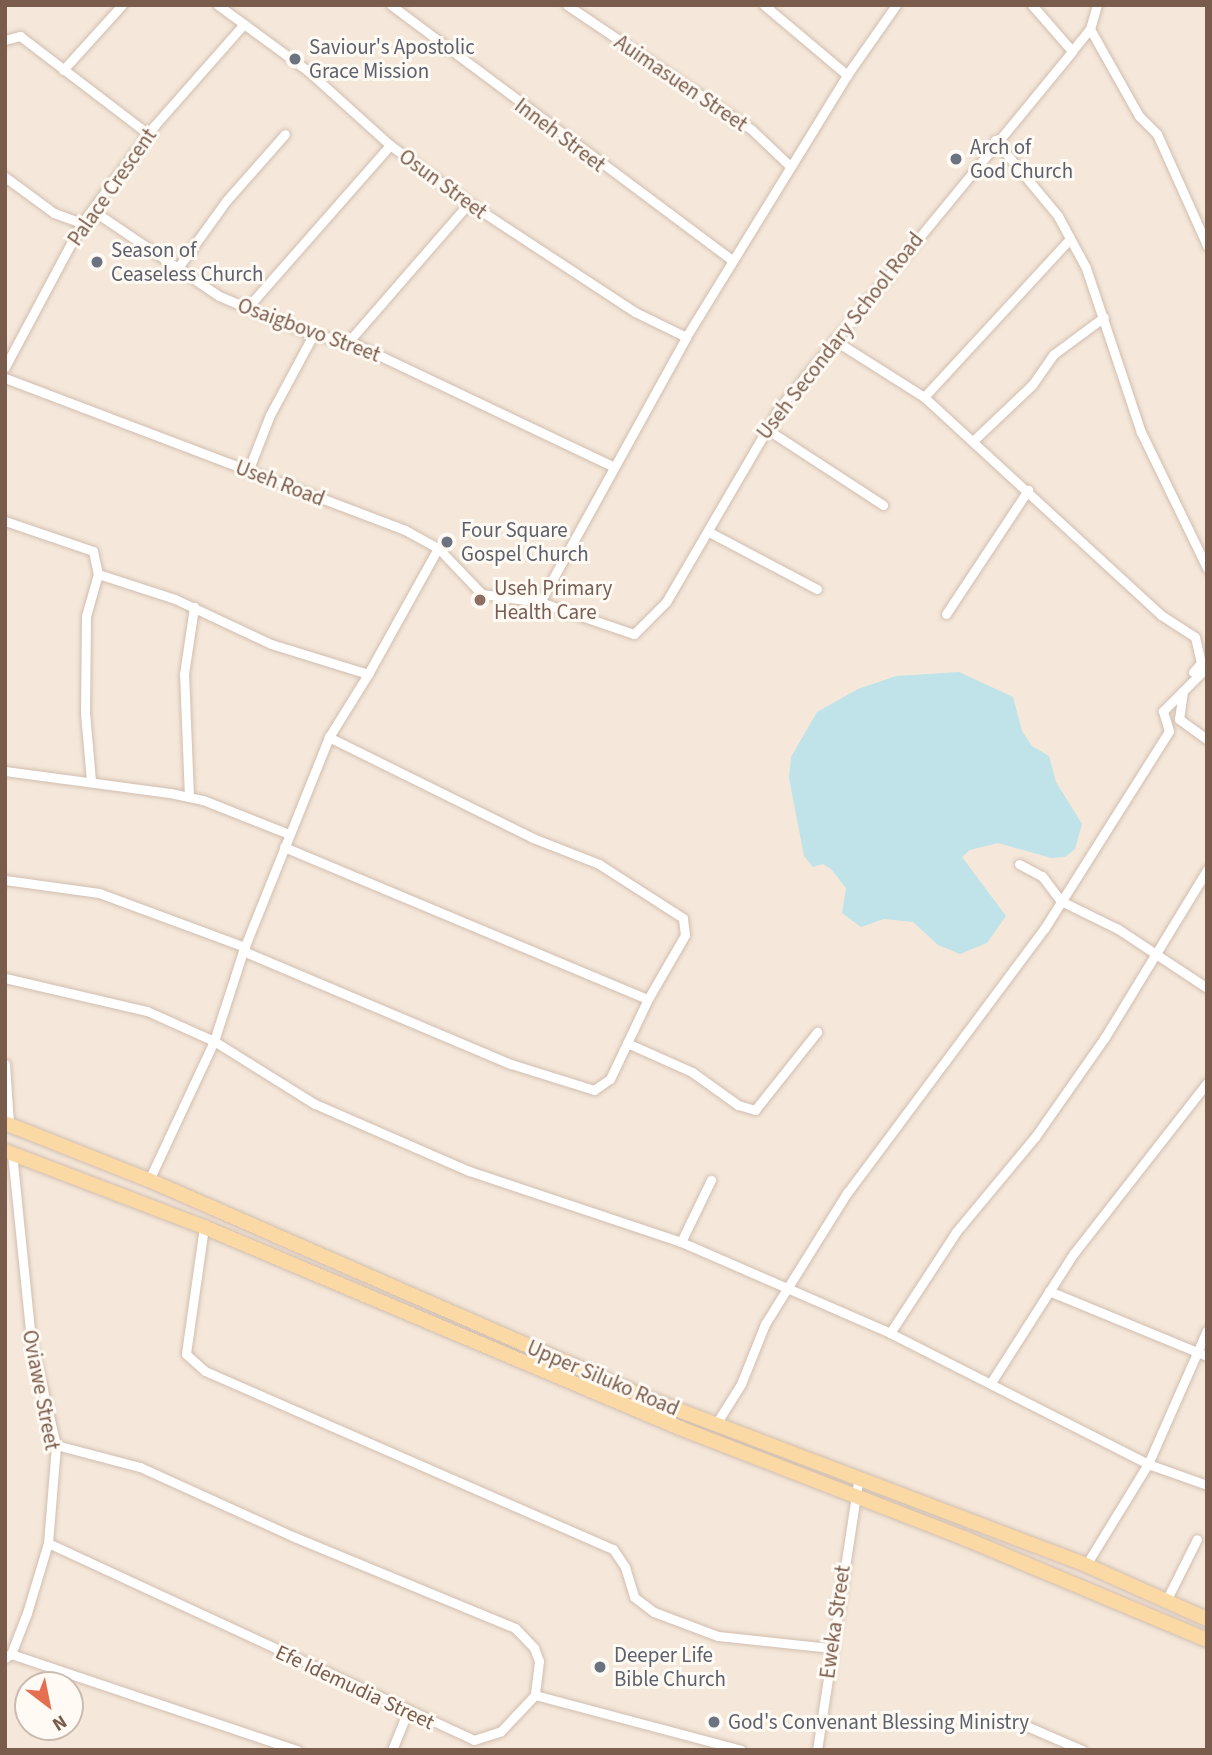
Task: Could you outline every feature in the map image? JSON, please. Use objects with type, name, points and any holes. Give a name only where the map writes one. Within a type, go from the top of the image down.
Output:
[{"type":"main road","name":"Upper Siluko Road","points":[[7,1124],[149,1180],[716,1424],[859,1476],[1086,1565],[1207,1619]]},
{"type":"main road","name":"Upper Siluko Road","points":[[9,1153],[204,1227],[680,1428],[854,1494],[1207,1640]]},
{"type":"street","points":[[63,70],[122,5]]},
{"type":"street","name":"Osun Street","points":[[218,5],[308,71],[390,145],[469,203],[635,312],[686,337]]},
{"type":"street","name":"Inneh Street","points":[[391,5],[732,260]]},
{"type":"street","name":"Auimasuen Street","points":[[567,5],[741,122],[790,166]]},
{"type":"street","points":[[764,5],[848,75]]},
{"type":"street","points":[[540,601],[686,337],[790,166],[896,5]]},
{"type":"street","points":[[1032,5],[1072,51]]},
{"type":"street","name":"Useh Secondary School Road","points":[[540,601],[634,634],[666,602],[709,532],[765,428],[995,140],[1090,29],[1097,5]]},
{"type":"street","name":"Palace Crescent","points":[[5,368],[82,223],[148,134],[244,24]]},
{"type":"street","points":[[1090,29],[1139,116],[1157,134],[1207,245]]},
{"type":"street","points":[[5,40],[20,36],[148,134]]},
{"type":"street","points":[[177,269],[226,201],[285,134]]},
{"type":"street","points":[[995,140],[1058,216],[1070,239],[1104,317],[1141,432],[1207,568]]},
{"type":"street","points":[[247,308],[390,145]]},
{"type":"street","points":[[5,177],[54,213],[82,223]]},
{"type":"street","points":[[349,341],[469,203]]},
{"type":"street","name":"Osaigbovo Street","points":[[92,210],[177,269],[247,308],[313,335],[349,341],[614,467]]},
{"type":"street","points":[[924,397],[1070,239]]},
{"type":"street","points":[[975,439],[1032,385],[1054,354],[1104,317]]},
{"type":"street","points":[[248,471],[276,403],[313,335]]},
{"type":"street","points":[[834,340],[924,397],[975,439],[1161,615],[1195,637],[1201,663],[1183,691],[1179,719],[1207,739]]},
{"type":"street","name":"Useh Road","points":[[5,378],[405,530],[438,548],[481,594],[540,601]]},
{"type":"street","points":[[765,428],[883,505]]},
{"type":"street","points":[[946,614],[1028,490]]},
{"type":"street","points":[[5,521],[93,551],[98,575],[86,616],[85,713],[91,780]]},
{"type":"street","points":[[709,532],[817,589]]},
{"type":"street","points":[[149,1180],[214,1041],[244,949],[329,737],[368,674],[438,548]]},
{"type":"street","points":[[98,575],[194,607],[271,644],[368,674]]},
{"type":"street","points":[[189,797],[184,674],[194,607]]},
{"type":"street","points":[[716,1424],[741,1384],[786,1287],[846,1193],[906,1119],[1061,901],[1169,731],[1163,711],[1207,667]]},
{"type":"street","points":[[5,880],[99,892],[244,949],[511,1064],[582,1088],[602,1088],[685,935],[683,918],[598,864],[533,838],[329,737]]},
{"type":"street","points":[[5,771],[91,780],[189,797],[289,834]]},
{"type":"street","points":[[284,847],[648,999]]},
{"type":"street","points":[[1019,864],[1042,876],[1061,901],[1118,929],[1207,988]]},
{"type":"street","points":[[890,1333],[956,1232],[1043,1126],[1157,957],[1207,870]]},
{"type":"street","points":[[5,978],[147,1010],[214,1041],[315,1104],[469,1171],[681,1242],[890,1333],[992,1381],[1148,1464],[1207,1485]]},
{"type":"street","points":[[627,1043],[692,1072],[738,1105],[755,1111],[817,1031]]},
{"type":"street","points":[[5,1065],[7,1124]]},
{"type":"street","points":[[992,1381],[1049,1291],[1207,1083]]},
{"type":"street","name":"Oviawe Street","points":[[8,1656],[48,1543],[56,1445],[31,1340],[9,1153]]},
{"type":"street","points":[[681,1242],[711,1180]]},
{"type":"street","points":[[204,1227],[186,1354],[205,1371],[613,1549],[625,1567],[634,1597],[654,1612],[718,1636],[831,1648]]},
{"type":"street","points":[[1049,1291],[1207,1356]]},
{"type":"street","points":[[1086,1565],[1148,1464],[1207,1330]]},
{"type":"street","points":[[56,1445],[140,1467],[292,1536],[515,1628],[534,1648],[538,1661],[535,1695],[741,1750]]},
{"type":"street","points":[[854,1494],[859,1476]]},
{"type":"street","name":"Eweka Street","points":[[817,1750],[854,1494]]},
{"type":"street","points":[[1166,1601],[1196,1539]]},
{"type":"street","name":"Efe Idemudia Street","points":[[48,1543],[407,1713],[474,1740],[485,1740],[501,1731],[535,1695]]},
{"type":"street","points":[[8,1656],[297,1750]]},
{"type":"street","points":[[392,1750],[407,1713]]},
{"type":"street","points":[[1017,1722],[1082,1750]]},
{"type":"shaded area","points":[[5,5],[1207,5],[1207,1750],[5,1750]]},
{"type":"water","points":[[959,672],[1013,697],[1022,731],[1032,746],[1049,756],[1056,782],[1082,824],[1075,849],[1065,857],[1051,858],[998,843],[970,850],[962,857],[1006,916],[987,943],[960,954],[938,945],[913,922],[884,919],[861,927],[842,913],[846,888],[831,869],[823,864],[813,867],[804,856],[789,778],[791,757],[817,712],[858,689],[896,676]]},
{"type":"place","name":"Saviour's Apostolic Grace Mission","points":[[295,59]]},
{"type":"place","name":"Arch of God Church","points":[[956,159]]},
{"type":"place","name":"Season of Ceaseless Church","points":[[97,262]]},
{"type":"place","name":"Four Square Gospel Church","points":[[447,542]]},
{"type":"place","name":"Useh Primary Health Care","points":[[480,600]]},
{"type":"place","name":"Deeper Life Bible Church","points":[[600,1667]]},
{"type":"place","name":"God's Convenant Blessing Ministry","points":[[714,1722]]}]
